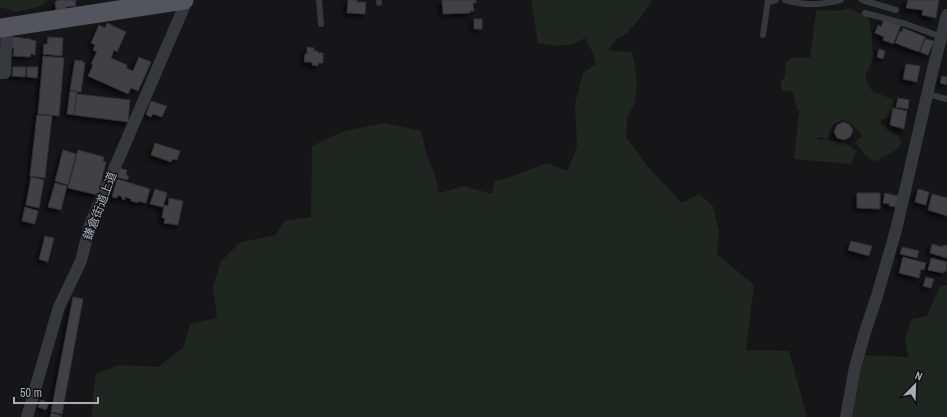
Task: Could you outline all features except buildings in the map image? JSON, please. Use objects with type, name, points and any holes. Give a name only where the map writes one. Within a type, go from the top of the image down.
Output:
[{"type":"main road","points":[[3,28],[185,0]]},
{"type":"street","name":"鎌倉街道上道","points":[[27,417],[58,307],[81,261],[90,225],[185,0]]},
{"type":"street","points":[[846,417],[855,367],[896,230],[927,94],[947,15]]},
{"type":"street","points":[[0,73],[5,73],[3,28]]},
{"type":"lane","points":[[319,0],[321,24]]},
{"type":"lane","points":[[763,35],[768,1],[776,0]]},
{"type":"lane","points":[[785,0],[798,4],[813,5],[841,0]]},
{"type":"lane","points":[[862,0],[896,10]]},
{"type":"lane","points":[[864,13],[906,24],[942,37]]},
{"type":"lane","points":[[927,94],[947,98]]},
{"type":"shaded area","points":[[0,0],[49,0],[38,7],[16,12],[0,7]]},
{"type":"shaded area","points":[[531,0],[652,0],[638,21],[626,34],[617,39],[609,49],[613,51],[632,52],[635,65],[637,84],[635,102],[627,119],[626,137],[648,167],[682,203],[699,194],[713,206],[719,231],[717,254],[754,285],[746,350],[789,351],[807,417],[91,417],[96,374],[119,365],[158,367],[183,348],[190,324],[217,318],[213,287],[221,261],[241,242],[276,235],[284,221],[311,217],[312,146],[344,131],[384,123],[421,131],[426,152],[436,178],[439,193],[464,186],[492,194],[495,181],[505,179],[547,163],[567,171],[577,147],[575,104],[583,73],[596,64],[593,53],[585,38],[573,44],[555,46],[538,43]]},
{"type":"shaded area","points":[[849,8],[868,17],[872,34],[873,58],[865,77],[872,91],[894,100],[895,117],[881,119],[881,124],[897,135],[902,142],[893,152],[875,162],[865,155],[855,142],[863,136],[850,122],[842,120],[833,125],[828,139],[818,137],[818,139],[843,142],[857,151],[851,164],[794,159],[799,113],[802,112],[797,110],[793,92],[782,90],[780,83],[785,77],[786,62],[794,57],[810,58],[817,10],[837,11]]},
{"type":"shaded area","points":[[947,285],[947,417],[849,417],[863,355],[908,357],[905,339],[912,319],[927,316],[940,286]]}]
